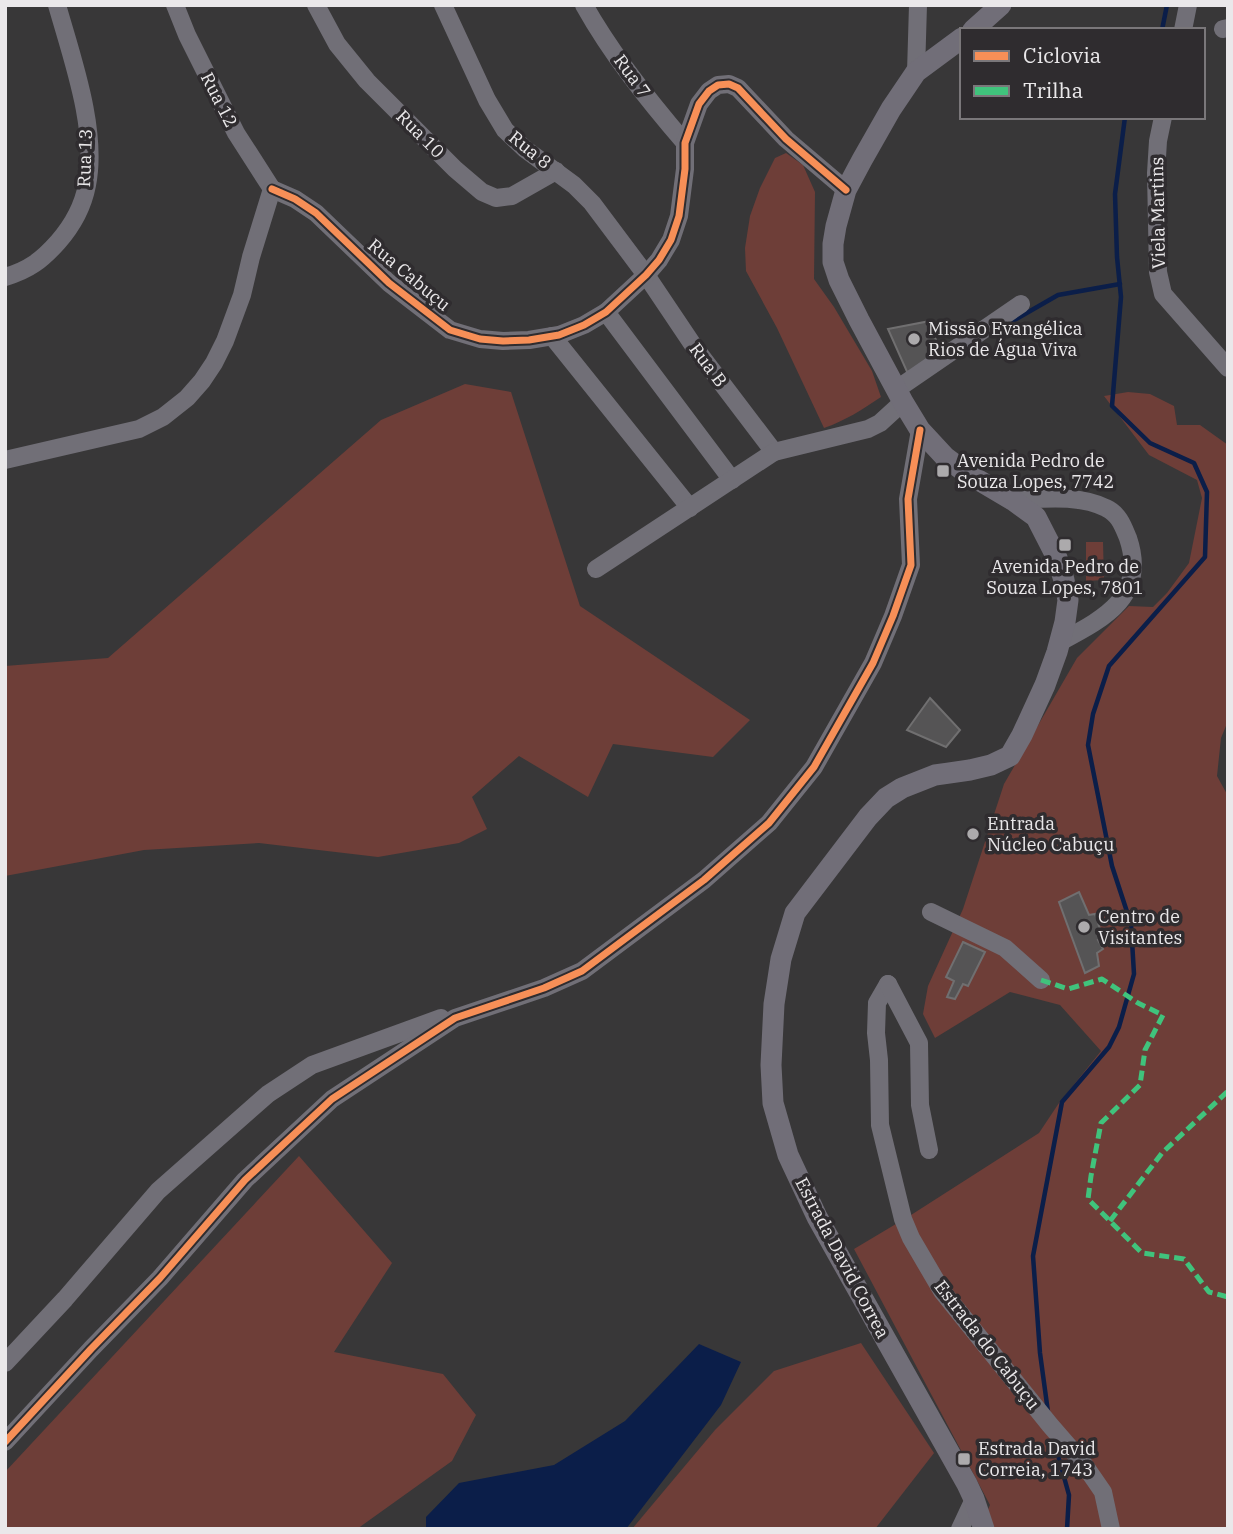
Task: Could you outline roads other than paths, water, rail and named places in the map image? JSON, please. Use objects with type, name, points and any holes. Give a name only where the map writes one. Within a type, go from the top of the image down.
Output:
[{"type":"main road","points":[[975,28],[1001,5]]},
{"type":"main road","points":[[960,39],[916,72],[891,109],[846,190],[836,226],[833,262],[839,280],[920,430],[945,457],[1036,517],[1057,558],[1068,600],[1060,642]]},
{"type":"main road","name":"Estrada David Correa","points":[[984,1529],[974,1499],[817,1217],[788,1155],[773,1103],[771,1035],[781,960],[795,913],[868,817],[886,798],[915,782],[935,775],[970,771],[1010,756],[1045,685],[1060,642]]},
{"type":"street","name":"Rua 13","points":[[5,277],[35,265],[51,250],[80,209],[87,184],[88,132],[81,91],[57,5]]},
{"type":"street","name":"Rua 12","points":[[175,5],[236,133],[272,189]]},
{"type":"street","name":"Rua 10","points":[[316,5],[337,44],[368,80],[455,169],[482,192],[496,198],[512,195],[555,170]]},
{"type":"street","name":"Rua 8","points":[[443,5],[496,118],[514,139],[574,185],[593,204],[646,275]]},
{"type":"street","name":"Rua 7","points":[[584,5],[626,70],[685,143]]},
{"type":"street","points":[[916,72],[918,5]]},
{"type":"street","points":[[1183,28],[1188,5]]},
{"type":"street","name":"Rua Cabuçu","points":[[272,189],[295,199],[316,213],[389,284],[450,330],[480,339],[503,341],[552,336],[584,325],[606,312],[659,260],[671,240],[679,216],[685,169],[685,143],[699,104],[709,91],[718,85],[729,83],[738,88],[786,139],[846,190]]},
{"type":"street","name":"Viela Martins","points":[[1163,119],[1156,173],[1158,272],[1163,294],[1228,368]]},
{"type":"street","points":[[5,460],[139,429],[163,417],[187,398],[215,363],[225,341],[242,295],[272,189]]},
{"type":"street","name":"Rua B","points":[[646,275],[695,348],[774,452]]},
{"type":"street","points":[[596,569],[774,452],[868,429],[880,423],[900,395],[1021,304]]},
{"type":"street","points":[[606,312],[732,480]]},
{"type":"street","points":[[552,336],[690,508]]},
{"type":"street","points":[[5,1442],[160,1279],[245,1180],[332,1099],[455,1018],[544,988],[582,971],[704,880],[769,823],[814,767],[873,663],[893,615],[911,565],[908,499],[920,430]]},
{"type":"street","points":[[1011,500],[1071,498],[1108,509],[1122,522],[1130,544],[1133,569],[1129,585],[1118,604],[1104,618],[1060,642]]},
{"type":"street","points":[[931,912],[1005,948],[1041,980]]},
{"type":"street","name":"Estrada do Cabuçu","points":[[929,1150],[920,1105],[919,1043],[888,984],[877,1003],[880,1125],[903,1219],[942,1291],[1083,1463],[1103,1492],[1111,1529]]},
{"type":"street","points":[[5,1363],[65,1299],[158,1191],[268,1094],[312,1065],[442,1018],[455,1018]]},
{"type":"street","points":[[960,1529],[974,1499]]},
{"type":"water","points":[[699,1344],[741,1362],[721,1405],[626,1529],[426,1529],[426,1517],[459,1483],[554,1465],[625,1421]]},
{"type":"waterway","points":[[1162,28],[1167,5]]},
{"type":"waterway","points":[[1048,1412],[1040,1353],[1033,1256],[1062,1102],[1109,1047],[1119,1027],[1134,974],[1131,924],[1112,866],[1088,745],[1093,714],[1109,666],[1205,557],[1207,492],[1194,463],[1150,443],[1112,406],[1121,297],[1115,194],[1125,119]]},
{"type":"waterway","points":[[1004,326],[1058,295],[1120,284]]},
{"type":"waterway","points":[[1054,1441],[1069,1495],[1067,1529]]},
{"type":"place","name":"Missão Evangélica Rios de Água Viva","points":[[914,339]]},
{"type":"place","name":"Avenida Pedro de Souza Lopes, 7742","points":[[943,471]]},
{"type":"place","name":"Avenida Pedro de Souza Lopes, 7801","points":[[1065,545]]},
{"type":"place","name":"Entrada Núcleo Cabuçu","points":[[973,834]]},
{"type":"place","name":"Centro de Visitantes","points":[[1084,927]]},
{"type":"place","name":"Estrada David Correia, 1743","points":[[964,1459]]}]
